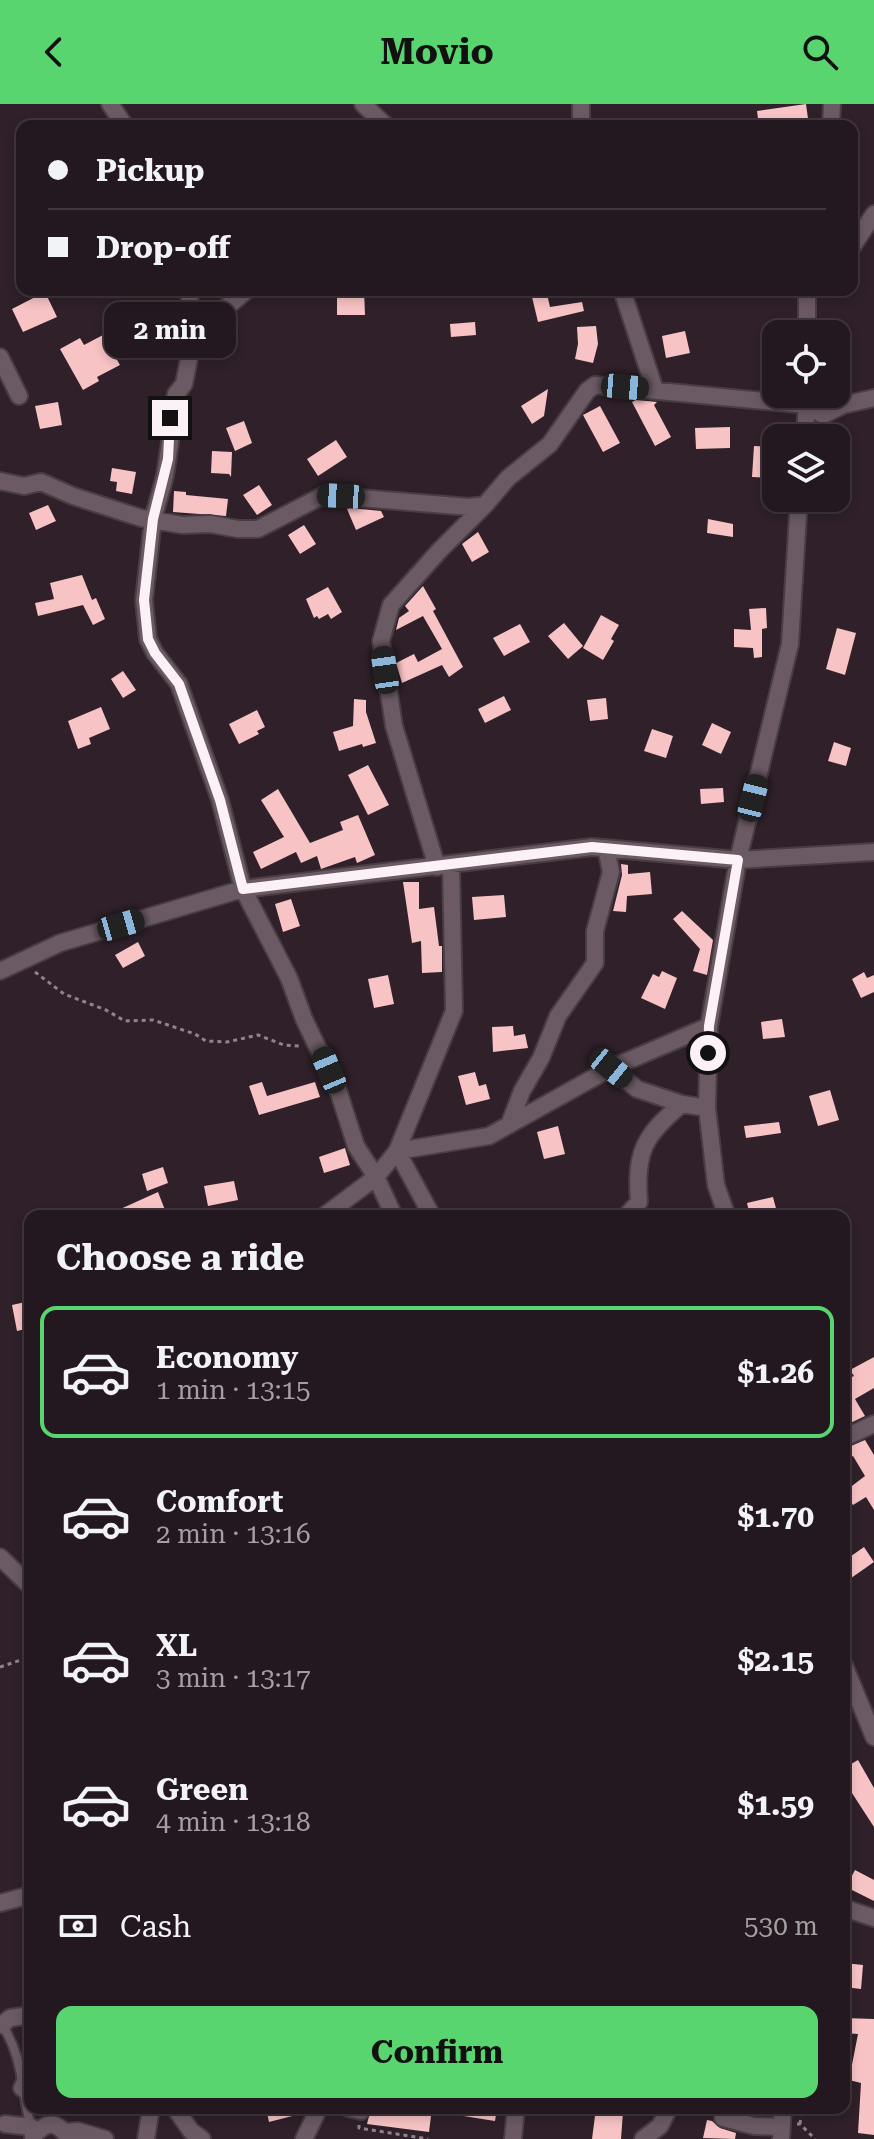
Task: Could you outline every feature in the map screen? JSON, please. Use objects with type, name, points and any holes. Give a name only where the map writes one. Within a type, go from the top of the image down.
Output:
[{"type":"street","points":[[363,104],[380,120]]},
{"type":"street","points":[[858,238],[874,214]]},
{"type":"street","points":[[190,296],[190,357],[184,384],[176,394],[170,418],[165,476],[153,519],[144,600],[148,639],[179,684],[220,800],[243,889],[289,978],[304,1019],[338,1090],[356,1146],[376,1177],[391,1210]]},
{"type":"street","points":[[190,330],[217,315],[240,296]]},
{"type":"street","points":[[624,296],[655,390]]},
{"type":"street","points":[[807,296],[807,320]]},
{"type":"street","points":[[807,312],[819,296]]},
{"type":"street","points":[[0,357],[19,396]]},
{"type":"street","points":[[332,1210],[376,1177],[397,1151],[454,1011],[444,866],[394,726],[381,641],[391,605],[508,478],[550,444],[587,391],[595,385],[762,397]]},
{"type":"street","points":[[850,403],[874,398]]},
{"type":"street","points":[[816,408],[823,415],[837,408]]},
{"type":"street","points":[[0,481],[24,486],[41,482],[73,496],[182,525],[210,524],[238,529],[258,529],[324,495],[469,507],[485,505]]},
{"type":"street","points":[[725,1210],[716,1185],[707,1108],[709,1026],[738,860],[790,644],[798,512]]},
{"type":"street","points":[[0,971],[60,943],[243,889],[592,847],[738,860],[874,852]]},
{"type":"street","points":[[509,1125],[558,1016],[595,963],[595,931],[611,872],[606,848]]},
{"type":"street","points":[[397,1151],[489,1136],[611,1068],[709,1026]]},
{"type":"street","points":[[611,1068],[637,1089],[682,1104],[707,1108]]},
{"type":"street","points":[[632,1210],[639,1202],[637,1180],[641,1149],[657,1124],[682,1104]]},
{"type":"street","points":[[397,1151],[429,1210]]},
{"type":"street","points":[[850,1435],[874,1424]]},
{"type":"street","points":[[3,1565],[24,1581]]},
{"type":"street","points":[[850,1674],[867,1698],[874,1737]]},
{"type":"street","points":[[0,1903],[24,1897]]},
{"type":"street","points":[[850,1910],[874,1918]]},
{"type":"street","points":[[1,2024],[10,2018],[24,2016]]},
{"type":"street","points":[[22,2088],[24,2084]]},
{"type":"street","points":[[146,2139],[150,2114]]},
{"type":"street","points":[[180,2114],[191,2131],[202,2139]]},
{"type":"street","points":[[304,2139],[316,2114]]},
{"type":"street","points":[[513,2139],[515,2114]]},
{"type":"street","points":[[643,2139],[660,2126],[666,2114]]},
{"type":"street","points":[[733,2114],[723,2118],[754,2126],[787,2129]]},
{"type":"street","points":[[5,2124],[33,2134],[50,2123],[58,2125],[64,2132],[78,2131],[105,2139]]},
{"type":"lane","points":[[1,2024],[13,2041],[21,2064],[24,2096]]},
{"type":"lane","points":[[28,2114],[33,2134]]},
{"type":"path","points":[[18,963],[64,994],[125,1021],[153,1020],[195,1034],[206,1041],[227,1042],[258,1035],[284,1045],[303,1047],[316,1041]]},
{"type":"path","points":[[0,1667],[24,1659]]},
{"type":"path","points":[[356,2114],[359,2128],[428,2139]]},
{"type":"path","points":[[787,2129],[815,2139]]},
{"type":"building","points":[[806,104],[808,120],[758,120],[757,111]]},
{"type":"building","points":[[37,296],[47,296],[57,317],[23,332],[12,309]]},
{"type":"building","points":[[337,296],[364,296],[365,315],[337,315]]},
{"type":"building","points":[[547,296],[550,307],[582,302],[584,311],[538,322],[532,297]]},
{"type":"building","points":[[475,322],[476,335],[451,337],[450,324]]},
{"type":"building","points":[[596,326],[598,344],[593,363],[575,359],[577,327]]},
{"type":"building","points":[[685,331],[690,353],[666,358],[662,336]]},
{"type":"building","points":[[103,335],[120,365],[97,377],[99,381],[83,390],[60,349],[80,338],[84,345]]},
{"type":"building","points":[[548,389],[544,416],[532,424],[521,406]]},
{"type":"building","points":[[58,402],[62,425],[40,429],[35,406]]},
{"type":"building","points":[[632,402],[657,402],[654,405],[671,437],[655,446]]},
{"type":"building","points":[[600,406],[620,443],[603,452],[583,415]]},
{"type":"building","points":[[244,421],[252,443],[235,451],[226,428]]},
{"type":"building","points":[[730,427],[730,448],[696,449],[695,428]]},
{"type":"building","points":[[336,440],[347,457],[318,476],[307,459]]},
{"type":"building","points":[[754,446],[762,446],[762,477],[752,477]]},
{"type":"building","points":[[212,451],[232,452],[231,477],[229,474],[211,473]]},
{"type":"building","points":[[112,468],[136,472],[132,494],[116,491],[117,482],[110,481]]},
{"type":"building","points":[[259,485],[272,505],[257,515],[243,495]]},
{"type":"building","points":[[174,491],[228,499],[226,516],[173,512]]},
{"type":"building","points":[[48,505],[56,521],[36,530],[29,513]]},
{"type":"building","points":[[347,509],[381,511],[384,517],[356,530]]},
{"type":"building","points":[[708,519],[733,524],[733,537],[707,533]]},
{"type":"building","points":[[304,525],[316,544],[300,554],[288,535]]},
{"type":"building","points":[[478,532],[489,552],[472,562],[462,544]]},
{"type":"building","points":[[82,575],[92,600],[96,598],[105,619],[93,625],[83,605],[38,616],[35,603],[54,599],[50,583]]},
{"type":"building","points":[[423,586],[463,667],[449,677],[442,665],[402,683],[396,663],[414,654],[418,662],[442,649],[423,616],[396,630],[399,618],[409,611],[405,606]]},
{"type":"building","points":[[328,587],[342,612],[331,619],[328,614],[314,618],[306,599]]},
{"type":"building","points":[[766,608],[767,628],[762,629],[762,657],[754,658],[753,648],[734,647],[734,629],[751,630],[749,609]]},
{"type":"building","points":[[601,615],[619,625],[603,660],[583,648]]},
{"type":"building","points":[[564,623],[583,646],[568,659],[548,636]]},
{"type":"building","points":[[520,624],[530,642],[504,656],[493,638]]},
{"type":"building","points":[[837,628],[856,633],[845,675],[826,669]]},
{"type":"building","points":[[123,671],[136,690],[123,698],[111,679]]},
{"type":"building","points":[[504,696],[511,710],[485,723],[478,709]]},
{"type":"building","points":[[606,698],[608,719],[590,721],[587,700]]},
{"type":"building","points":[[354,699],[366,700],[366,712],[376,743],[339,751],[333,732],[353,726]]},
{"type":"building","points":[[101,707],[110,729],[89,738],[91,744],[78,749],[68,721]]},
{"type":"building","points":[[257,710],[265,727],[257,731],[259,734],[239,744],[229,724]]},
{"type":"building","points":[[712,723],[731,732],[721,754],[702,745]]},
{"type":"building","points":[[652,729],[673,736],[666,758],[644,751]]},
{"type":"building","points":[[834,742],[851,748],[846,766],[828,761]]},
{"type":"building","points":[[368,765],[389,805],[368,815],[348,775]]},
{"type":"building","points":[[723,788],[724,802],[701,804],[700,789]]},
{"type":"building","points":[[278,789],[310,843],[343,830],[340,822],[358,815],[375,855],[357,863],[355,857],[321,869],[317,856],[301,863],[296,852],[261,869],[253,852],[284,837],[261,800]]},
{"type":"building","points":[[621,864],[628,865],[628,874],[650,872],[652,894],[627,896],[626,912],[613,911],[622,875]]},
{"type":"building","points":[[403,882],[419,882],[419,909],[434,907],[439,946],[442,946],[442,972],[422,973],[421,941],[412,943]]},
{"type":"building","points":[[504,895],[506,917],[474,920],[472,897]]},
{"type":"building","points":[[291,899],[300,926],[283,932],[275,904]]},
{"type":"building","points":[[682,911],[713,940],[707,975],[693,971],[700,949],[673,919]]},
{"type":"building","points":[[138,942],[145,956],[123,968],[115,955]]},
{"type":"building","points":[[662,971],[677,978],[665,1009],[641,998],[653,974],[659,977]]},
{"type":"building","points":[[864,972],[867,978],[874,975],[874,992],[861,998],[852,979]]},
{"type":"building","points":[[388,975],[394,1004],[374,1008],[368,979]]},
{"type":"building","points":[[782,1019],[785,1037],[763,1039],[761,1022]]},
{"type":"building","points":[[513,1026],[514,1036],[525,1034],[528,1048],[493,1052],[492,1027]]},
{"type":"building","points":[[475,1072],[479,1086],[486,1084],[490,1099],[466,1105],[458,1076]]},
{"type":"building","points":[[262,1082],[267,1096],[315,1082],[320,1097],[259,1115],[249,1086]]},
{"type":"building","points":[[830,1090],[839,1120],[818,1126],[809,1096]]},
{"type":"building","points":[[779,1122],[781,1133],[746,1138],[744,1126]]},
{"type":"building","points":[[558,1126],[565,1154],[544,1159],[537,1132]]},
{"type":"building","points":[[345,1148],[350,1165],[324,1173],[319,1157]]},
{"type":"building","points":[[163,1167],[168,1183],[147,1191],[142,1174]]},
{"type":"building","points":[[234,1181],[238,1200],[208,1206],[204,1186]]},
{"type":"building","points":[[158,1192],[165,1210],[118,1210]]},
{"type":"building","points":[[773,1197],[776,1210],[749,1210],[747,1203]]},
{"type":"building","points":[[24,1302],[24,1329],[17,1331],[12,1305]]},
{"type":"building","points":[[874,1357],[874,1388],[855,1399],[865,1416],[850,1423],[850,1378],[854,1376],[850,1370]]},
{"type":"building","points":[[865,1440],[874,1455],[874,1510],[866,1497],[853,1505],[850,1501],[850,1487],[865,1476],[853,1456],[850,1457],[850,1446]]},
{"type":"building","points":[[864,1547],[874,1562],[850,1579],[850,1557]]},
{"type":"building","points":[[858,1760],[874,1788],[874,1827],[850,1790],[850,1765]]},
{"type":"building","points":[[855,1870],[874,1880],[874,1901],[850,1889],[850,1879]]},
{"type":"building","points":[[850,1964],[863,1965],[861,1989],[850,1988]]},
{"type":"building","points":[[850,2018],[874,2019],[874,2135],[858,2133],[861,2083],[850,2080],[850,2075],[858,2034],[850,2033]]},
{"type":"building","points":[[267,2114],[300,2114],[269,2122]]},
{"type":"building","points":[[370,2114],[431,2114],[429,2132],[367,2124]]},
{"type":"building","points":[[457,2114],[496,2114],[495,2121]]},
{"type":"building","points":[[595,2114],[623,2114],[621,2139],[592,2139]]},
{"type":"building","points":[[707,2120],[736,2133],[735,2139],[703,2138]]},
{"type":"route","points":[[170,418],[168,459],[153,519],[144,600],[148,639],[179,684],[220,800],[243,889],[592,847],[738,860],[709,1026],[708,1053]]}]
